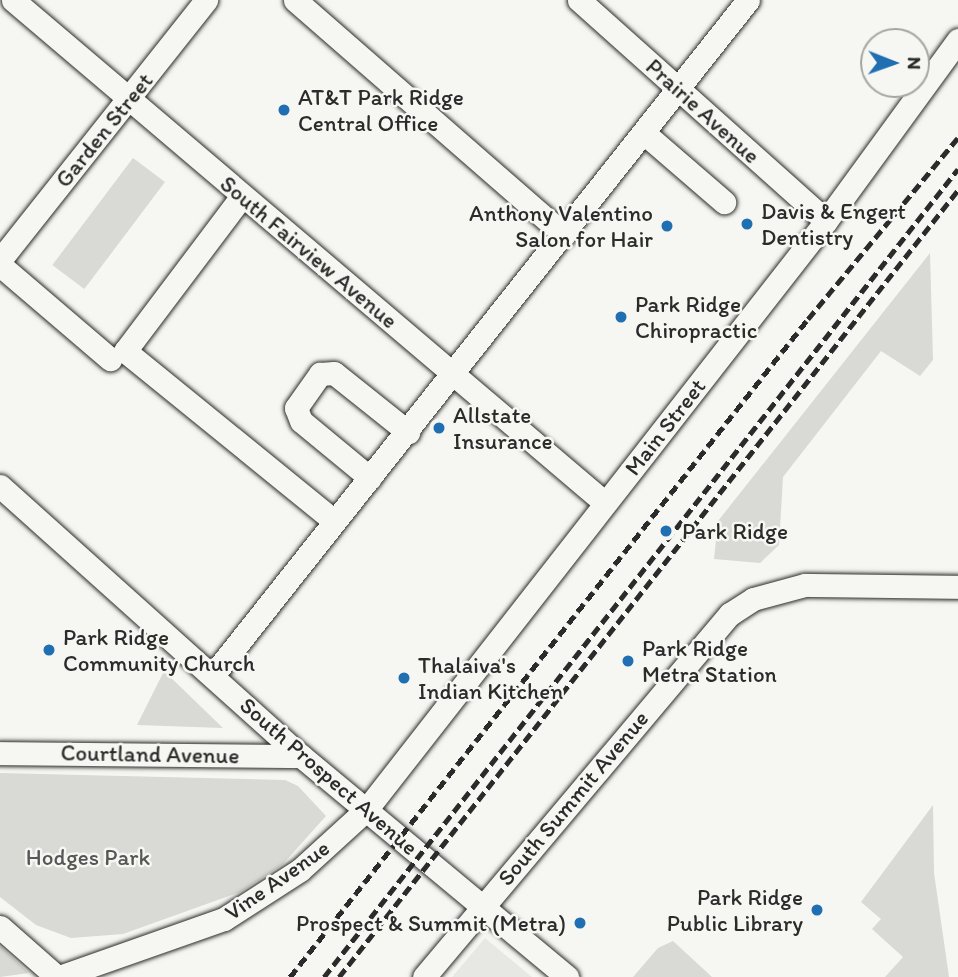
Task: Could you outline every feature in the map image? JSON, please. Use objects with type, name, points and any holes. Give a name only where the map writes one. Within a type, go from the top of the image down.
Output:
[{"type":"street","name":"South Fairview Avenue","points":[[13,0],[605,503]]},
{"type":"street","name":"Garden Street","points":[[0,260],[206,0]]},
{"type":"street","points":[[295,0],[564,235]]},
{"type":"street","name":"Prairie Avenue","points":[[579,0],[826,221]]},
{"type":"street","points":[[213,675],[455,375],[748,0]]},
{"type":"street","name":"Main Street","points":[[366,810],[826,221],[958,40]]},
{"type":"street","points":[[644,133],[724,202]]},
{"type":"street","points":[[242,196],[125,351],[334,522]]},
{"type":"street","points":[[0,265],[110,359]]},
{"type":"street","points":[[370,478],[301,421],[296,408],[320,374],[334,373],[408,432]]},
{"type":"street","name":"South Prospect Avenue","points":[[0,486],[301,756],[567,977]]},
{"type":"street","name":"South Summit Avenue","points":[[424,977],[730,614],[753,599],[805,585],[958,587]]},
{"type":"street","name":"Courtland Avenue","points":[[0,753],[301,756]]},
{"type":"street","name":"Vine Avenue","points":[[58,977],[224,919],[300,870],[366,810]]},
{"type":"street","points":[[0,927],[58,977]]},
{"type":"shaded area","points":[[485,938],[532,977],[452,977]]},
{"type":"green space","points":[[133,158],[165,182],[84,289],[52,265]]},
{"type":"green space","points":[[930,253],[933,360],[920,376],[881,351],[783,477],[779,545],[760,563],[714,559],[718,521]]},
{"type":"green space","points":[[164,671],[223,728],[137,725]]},
{"type":"green space","name":"Hodges Park","points":[[0,773],[285,780],[298,786],[326,816],[283,864],[240,892],[123,934],[71,938],[36,925],[0,897]]},
{"type":"green space","points":[[933,805],[934,873],[949,977],[885,977],[903,957],[872,929],[881,919],[861,902]]},
{"type":"green space","points":[[673,941],[712,977],[633,977],[658,948]]},
{"type":"green space","points":[[0,946],[29,973],[0,977]]},
{"type":"railway","points":[[290,977],[808,319],[958,138]]},
{"type":"railway","points":[[324,977],[958,169]]},
{"type":"railway","points":[[339,977],[958,190]]},
{"type":"place","name":"AT&T Park Ridge Central Office","points":[[284,110]]},
{"type":"place","name":"Davis & Engert Dentistry","points":[[747,224]]},
{"type":"place","name":"Anthony Valentino Salon for Hair","points":[[667,226]]},
{"type":"place","name":"Park Ridge Chiropractic","points":[[621,317]]},
{"type":"place","name":"Allstate Insurance","points":[[439,428]]},
{"type":"place","name":"Park Ridge","points":[[666,531]]},
{"type":"place","name":"Park Ridge Community Church","points":[[49,650]]},
{"type":"place","name":"Park Ridge Metra Station","points":[[628,661]]},
{"type":"place","name":"Thalaiva's Indian Kitchen","points":[[404,678]]},
{"type":"place","name":"Park Ridge Public Library","points":[[817,910]]},
{"type":"place","name":"Prospect & Summit (Metra)","points":[[580,923]]}]
